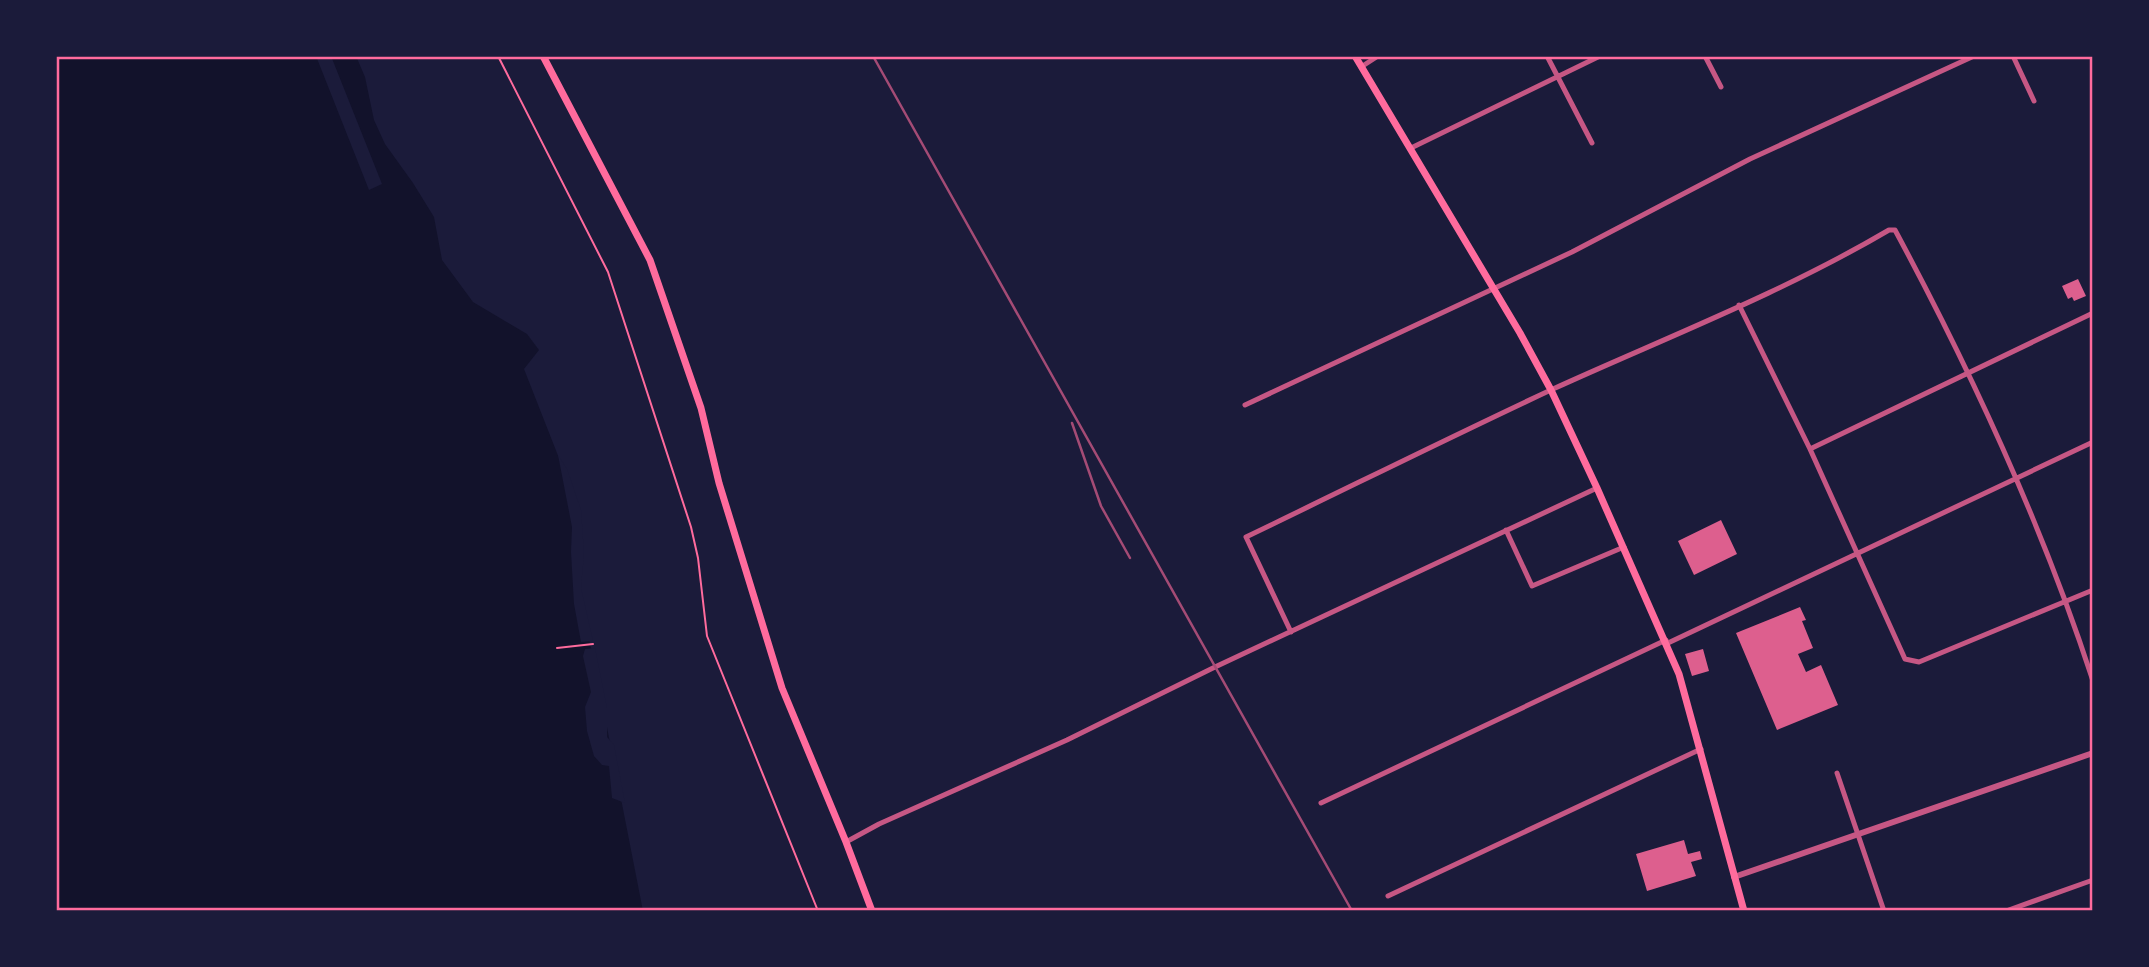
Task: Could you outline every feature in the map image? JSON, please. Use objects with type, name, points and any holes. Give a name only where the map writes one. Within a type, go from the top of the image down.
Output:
[{"type":"main road","points":[[543,56],[650,260],[701,408],[719,483],[782,688],[872,911]]},
{"type":"main road","points":[[1354,56],[1494,288],[1551,390],[1624,547],[1667,642],[1683,685],[1744,911]]},
{"type":"street","points":[[1361,66],[1378,56]]},
{"type":"street","points":[[1547,56],[1592,143]]},
{"type":"street","points":[[1410,148],[1600,56]]},
{"type":"street","points":[[1705,56],[1721,87]]},
{"type":"street","points":[[1245,405],[1572,253],[1750,159],[1974,56]]},
{"type":"street","points":[[2013,56],[2034,101]]},
{"type":"street","points":[[1291,632],[1246,537],[1551,390],[1848,255],[1889,230],[1895,230],[1938,311],[2017,478],[2067,601],[2093,681]]},
{"type":"street","points":[[1740,305],[1810,449],[1905,659],[1919,662],[2093,590]]},
{"type":"street","points":[[1810,449],[2093,313]]},
{"type":"street","points":[[1321,803],[2093,442]]},
{"type":"street","points":[[846,842],[879,824],[1067,740],[1597,488]]},
{"type":"street","points":[[1506,530],[1532,586],[1624,547]]},
{"type":"street","points":[[1388,896],[1700,749]]},
{"type":"street","points":[[1734,877],[2093,753]]},
{"type":"street","points":[[1837,773],[1884,911]]},
{"type":"street","points":[[2006,911],[2093,880]]},
{"type":"path","points":[[498,56],[608,272],[691,527],[698,558],[708,636],[817,911]]},
{"type":"path","points":[[557,648],[593,644]]},
{"type":"shaded area","points":[[56,56],[356,56],[365,77],[374,120],[385,144],[434,217],[442,260],[473,302],[527,334],[539,350],[524,369],[577,504],[577,588],[643,911],[56,911]]},
{"type":"pier","points":[[316,56],[331,56],[382,184],[369,190]]},
{"type":"pier","points":[[558,455],[567,469],[581,510],[584,553],[581,588],[593,641],[581,642],[574,604],[572,527]]},
{"type":"pier","points":[[595,648],[607,708],[607,737],[614,745],[625,803],[612,798],[609,766],[602,765],[594,756],[587,731],[585,707],[591,692],[583,656],[585,649]]},
{"type":"building","points":[[2078,279],[2086,296],[2074,301],[2072,297],[2068,299],[2062,286]]},
{"type":"building","points":[[1721,520],[1737,554],[1694,575],[1678,541]]},
{"type":"building","points":[[1800,607],[1806,620],[1802,621],[1813,648],[1798,654],[1806,672],[1821,665],[1838,705],[1777,730],[1736,633]]},
{"type":"building","points":[[1703,649],[1709,671],[1692,676],[1685,654]]},
{"type":"building","points":[[1684,840],[1688,854],[1700,851],[1702,859],[1691,862],[1696,876],[1647,891],[1636,854]]},
{"type":"railway","points":[[873,56],[1352,911]]},
{"type":"railway","points":[[1072,423],[1101,506],[1130,558]]}]
